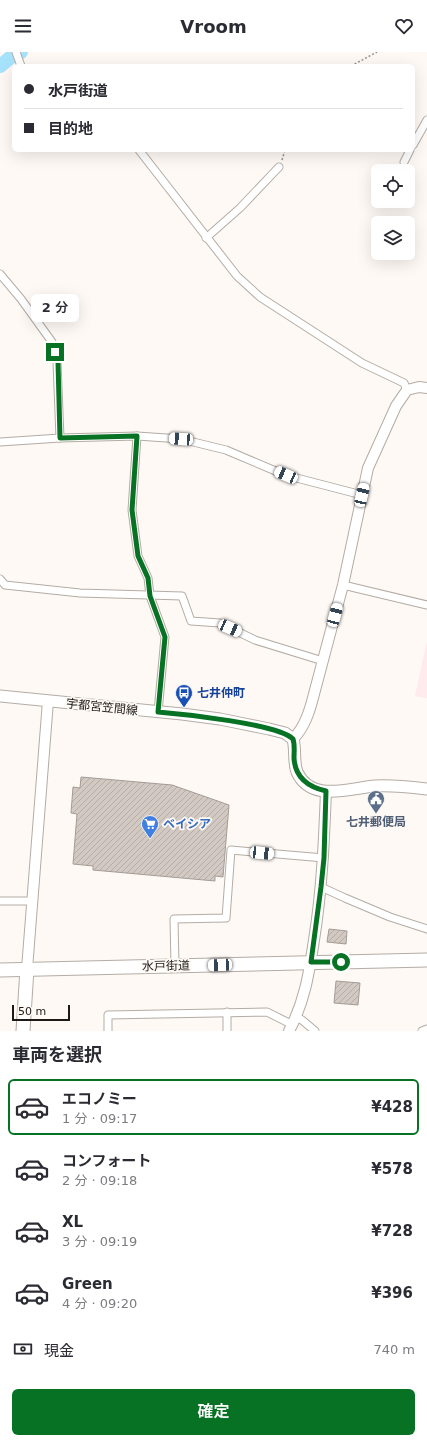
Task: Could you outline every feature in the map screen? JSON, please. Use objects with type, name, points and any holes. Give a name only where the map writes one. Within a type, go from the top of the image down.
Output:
[{"type":"highway","name":"水戸街道","points":[[0,970],[427,960]]},
{"type":"highway","points":[[23,1026],[27,969]]},
{"type":"main road","name":"宇都宮笠間線","points":[[0,696],[220,719],[285,734],[293,739]]},
{"type":"main road","points":[[293,739],[297,771],[301,779],[312,787],[326,791],[374,786],[427,789]]},
{"type":"street","points":[[415,141],[427,120]]},
{"type":"street","points":[[141,152],[237,276],[260,297],[362,363],[404,383],[407,390]]},
{"type":"street","points":[[404,162],[409,152]]},
{"type":"street","points":[[206,238],[240,208],[279,168]]},
{"type":"street","points":[[0,274],[21,299],[52,342],[58,362],[60,438]]},
{"type":"street","points":[[293,739],[299,732],[306,718],[323,661],[343,585],[368,468],[396,406],[407,390],[419,387],[427,388]]},
{"type":"street","points":[[0,442],[60,438],[137,436],[181,439],[226,450],[286,475],[362,495]]},
{"type":"street","points":[[137,436],[132,510],[138,556],[148,578],[150,596],[165,637],[158,712]]},
{"type":"street","points":[[0,579],[5,586],[80,593],[182,596],[191,621],[220,623],[255,640],[323,661]]},
{"type":"street","points":[[343,585],[427,605]]},
{"type":"street","points":[[27,969],[48,701]]},
{"type":"street","points":[[293,1024],[304,996],[311,962],[324,858],[326,791]]},
{"type":"street","points":[[175,966],[174,919],[226,918],[231,850],[324,858]]},
{"type":"street","points":[[321,887],[390,917],[427,929]]},
{"type":"street","points":[[0,901],[32,901]]},
{"type":"street","points":[[227,1012],[227,1031]]},
{"type":"street","points":[[108,1031],[108,1015],[267,1012],[293,1024],[302,1020],[315,1031]]},
{"type":"street","points":[[422,1031],[427,1029]]},
{"type":"path","points":[[355,64],[377,52]]},
{"type":"path","points":[[279,168],[284,152]]},
{"type":"shaded area","points":[[427,641],[427,698],[415,696]]},
{"type":"building","name":"ベイシア","points":[[81,777],[172,785],[229,805],[223,877],[215,876],[215,881],[93,870],[93,866],[73,864],[77,814],[71,813],[73,787],[80,788]]},
{"type":"building","points":[[329,929],[347,931],[346,944],[327,942]]},
{"type":"building","points":[[336,981],[360,983],[358,1005],[334,1003]]},
{"type":"waterway","points":[[0,66],[12,56],[21,52]]},
{"type":"place","name":"七井仲町","points":[[184,708]]},
{"type":"place","name":"七井郵便局","points":[[376,814]]},
{"type":"place","name":"ベイシア","points":[[150,839]]},
{"type":"route","points":[[55,352],[58,362],[60,438],[137,436],[132,510],[138,556],[148,578],[150,596],[165,637],[158,712],[220,719],[269,729],[290,736],[293,739],[295,762],[301,779],[316,789],[326,791],[324,858],[311,962],[341,962]]}]
